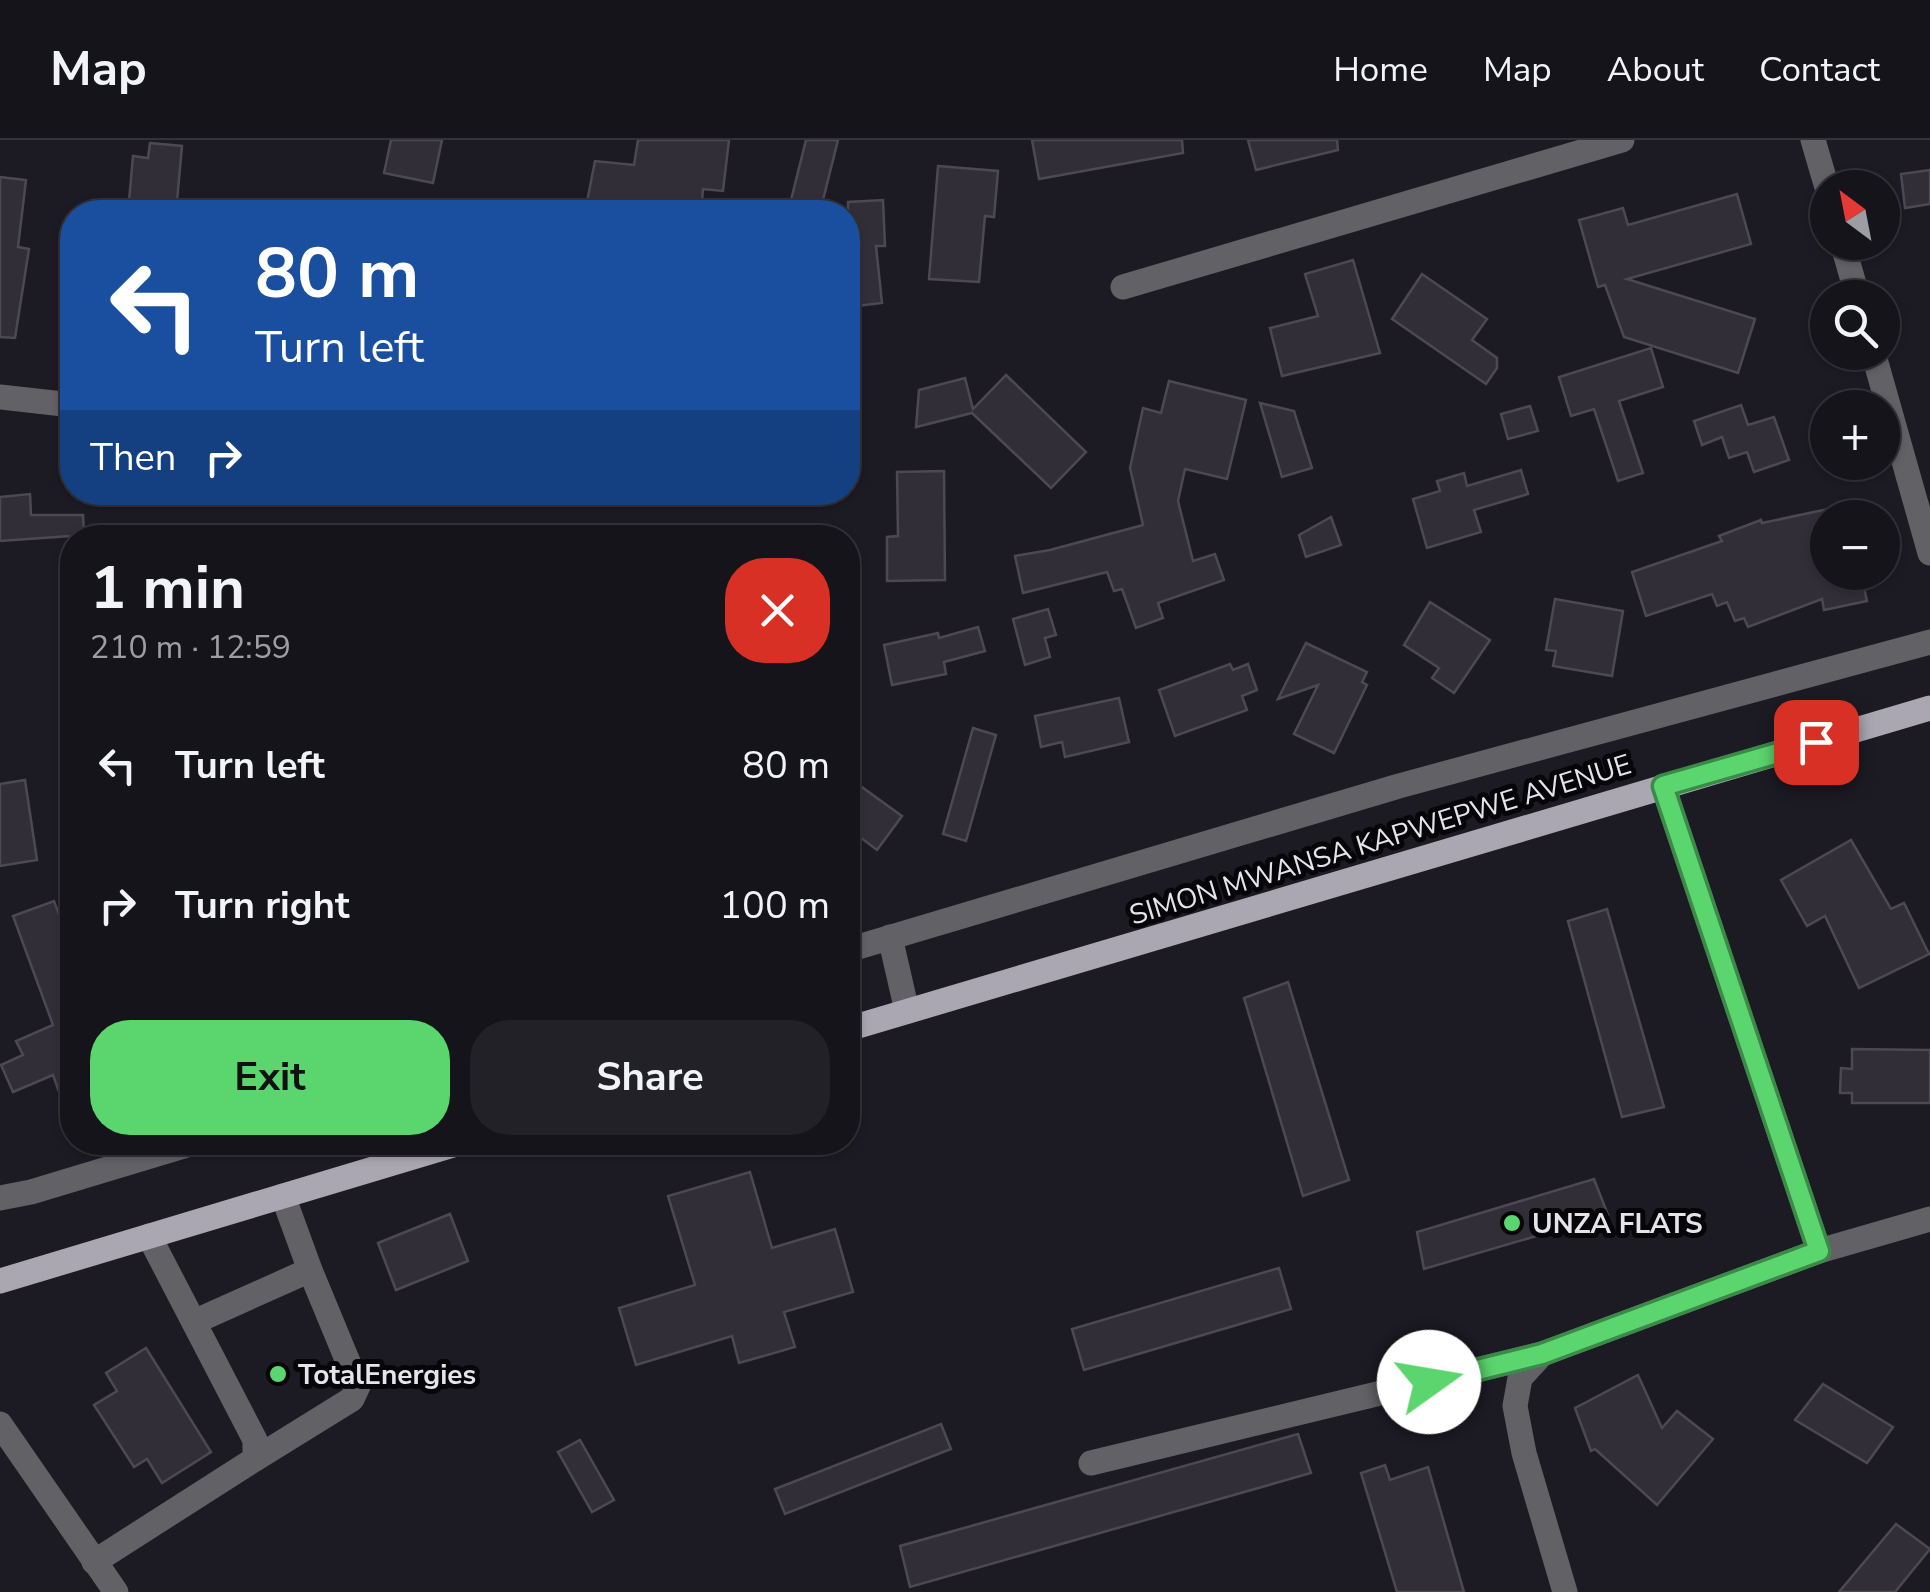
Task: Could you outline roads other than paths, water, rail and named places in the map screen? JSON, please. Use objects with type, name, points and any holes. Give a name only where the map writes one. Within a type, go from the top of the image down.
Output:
[{"type":"main road","name":"SIMON MWANSA KAPWEPWE AVENUE","points":[[860,1025],[1930,708]]},
{"type":"main road","points":[[0,1281],[420,1155]]},
{"type":"street","points":[[1123,287],[1622,140]]},
{"type":"street","points":[[1813,140],[1822,170]]},
{"type":"street","points":[[1878,370],[1930,553]]},
{"type":"street","points":[[0,397],[60,404]]},
{"type":"street","points":[[860,946],[1399,786],[1930,642]]},
{"type":"street","points":[[1663,786],[1819,1251]]},
{"type":"street","points":[[890,937],[907,1011]]},
{"type":"street","points":[[0,1198],[154,1155]]},
{"type":"street","points":[[94,1562],[352,1399],[358,1386],[283,1196]]},
{"type":"street","points":[[1092,1463],[1542,1354],[1819,1251],[1930,1219]]},
{"type":"street","points":[[149,1236],[255,1440],[255,1459]]},
{"type":"street","points":[[194,1322],[310,1270]]},
{"type":"street","points":[[1542,1354],[1520,1378],[1515,1406],[1524,1453],[1565,1592]]},
{"type":"street","points":[[0,1424],[116,1592]]},
{"type":"place","name":"UNZA FLATS","points":[[1512,1223]]},
{"type":"place","name":"TotalEnergies","points":[[278,1374]]}]
